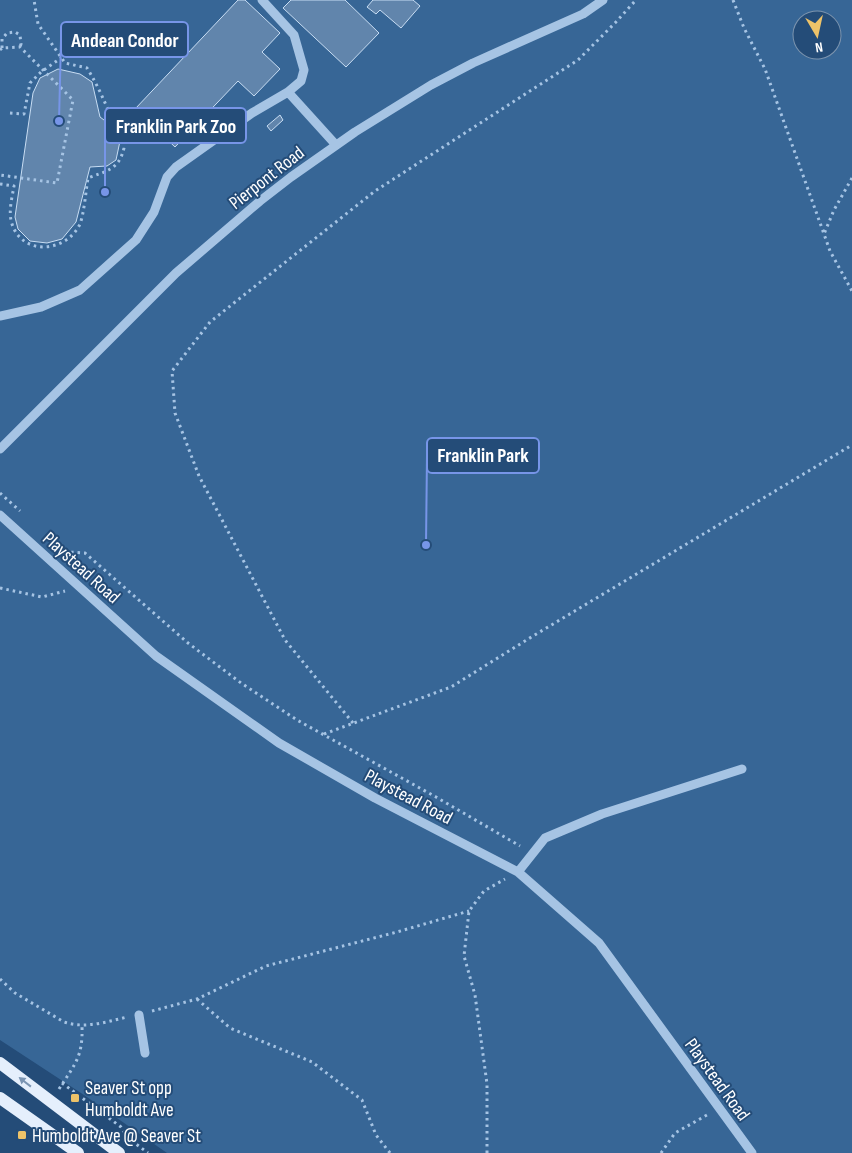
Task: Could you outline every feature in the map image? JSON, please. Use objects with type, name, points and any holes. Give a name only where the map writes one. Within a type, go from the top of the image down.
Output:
[{"type":"main road","points":[[0,1063],[119,1153]]},
{"type":"main road","points":[[0,1098],[78,1153]]},
{"type":"lane","points":[[0,316],[41,307],[80,290],[136,240],[154,212],[167,177],[176,167],[252,113],[288,92],[301,82],[304,70],[294,35],[262,0]]},
{"type":"lane","name":"Pierpont Road","points":[[0,449],[187,263],[268,195],[336,145],[431,85],[473,63],[583,14],[603,0]]},
{"type":"lane","points":[[288,92],[336,145]]},
{"type":"lane","name":"Playstead Road","points":[[0,515],[156,656],[279,743],[375,798],[518,872],[599,943],[752,1153]]},
{"type":"lane","points":[[518,872],[545,838],[602,814],[742,769]]},
{"type":"lane","points":[[139,1015],[145,1053]]},
{"type":"path","points":[[0,184],[14,186],[10,213],[12,224],[23,242],[48,247],[68,241],[80,223],[88,178],[104,174],[114,167],[122,156],[125,141],[121,130],[112,120],[97,83],[87,68],[65,63],[38,24],[34,0]]},
{"type":"path","points":[[353,723],[285,640],[199,476],[174,414],[172,371],[210,322],[375,191],[578,60],[636,0]]},
{"type":"path","points":[[732,0],[765,69],[824,234],[834,258],[852,291]]},
{"type":"path","points":[[15,32],[20,35],[20,47],[1,49],[2,39],[7,33],[15,32]]},
{"type":"path","points":[[0,174],[57,183],[73,100],[20,47]]},
{"type":"path","points":[[10,113],[24,114],[30,83],[61,58]]},
{"type":"path","points":[[824,234],[834,210],[852,178]]},
{"type":"path","points":[[323,734],[451,688],[542,631],[852,445]]},
{"type":"path","points":[[0,493],[24,516]]},
{"type":"path","points":[[56,546],[66,552],[85,553],[188,643],[241,683],[297,720],[521,846]]},
{"type":"path","points":[[0,588],[42,597],[80,588]]},
{"type":"path","points":[[488,1153],[487,1084],[475,995],[464,956],[469,911],[484,891],[518,872]]},
{"type":"path","points":[[0,979],[15,993],[64,1022],[82,1026],[139,1015],[197,999],[266,966],[469,911]]},
{"type":"path","points":[[197,999],[230,1028],[312,1062],[362,1100],[376,1135],[390,1153]]},
{"type":"path","points":[[82,1026],[82,1049],[79,1059],[62,1083],[121,1127],[128,1138],[148,1153]]},
{"type":"path","points":[[660,1153],[675,1132],[719,1108]]},
{"type":"shaded area","points":[[0,0],[852,0],[852,1153],[167,1153],[84,1095],[0,1040]]},
{"type":"building","points":[[238,0],[245,0],[280,33],[262,52],[280,69],[254,96],[238,81],[175,147],[135,109]]},
{"type":"building","points":[[291,0],[345,0],[379,33],[346,67],[283,8]]},
{"type":"building","points":[[373,0],[413,0],[420,6],[401,28],[380,10],[376,14],[367,7]]},
{"type":"building","points":[[58,69],[80,74],[92,82],[100,117],[116,129],[120,141],[116,160],[107,166],[90,167],[76,222],[62,239],[47,243],[30,241],[18,229],[15,217],[33,93],[40,78]]},
{"type":"building","points":[[280,115],[283,120],[271,131],[267,126]]},
{"type":"place","name":"Andean Condor","points":[[59,121]]},
{"type":"place","name":"Franklin Park Zoo","points":[[105,192]]},
{"type":"place","name":"Franklin Park","points":[[426,545]]},
{"type":"place","name":"Seaver St opp Humboldt Ave","points":[[75,1098]]},
{"type":"place","name":"Humboldt Ave @ Seaver St","points":[[22,1135]]}]
